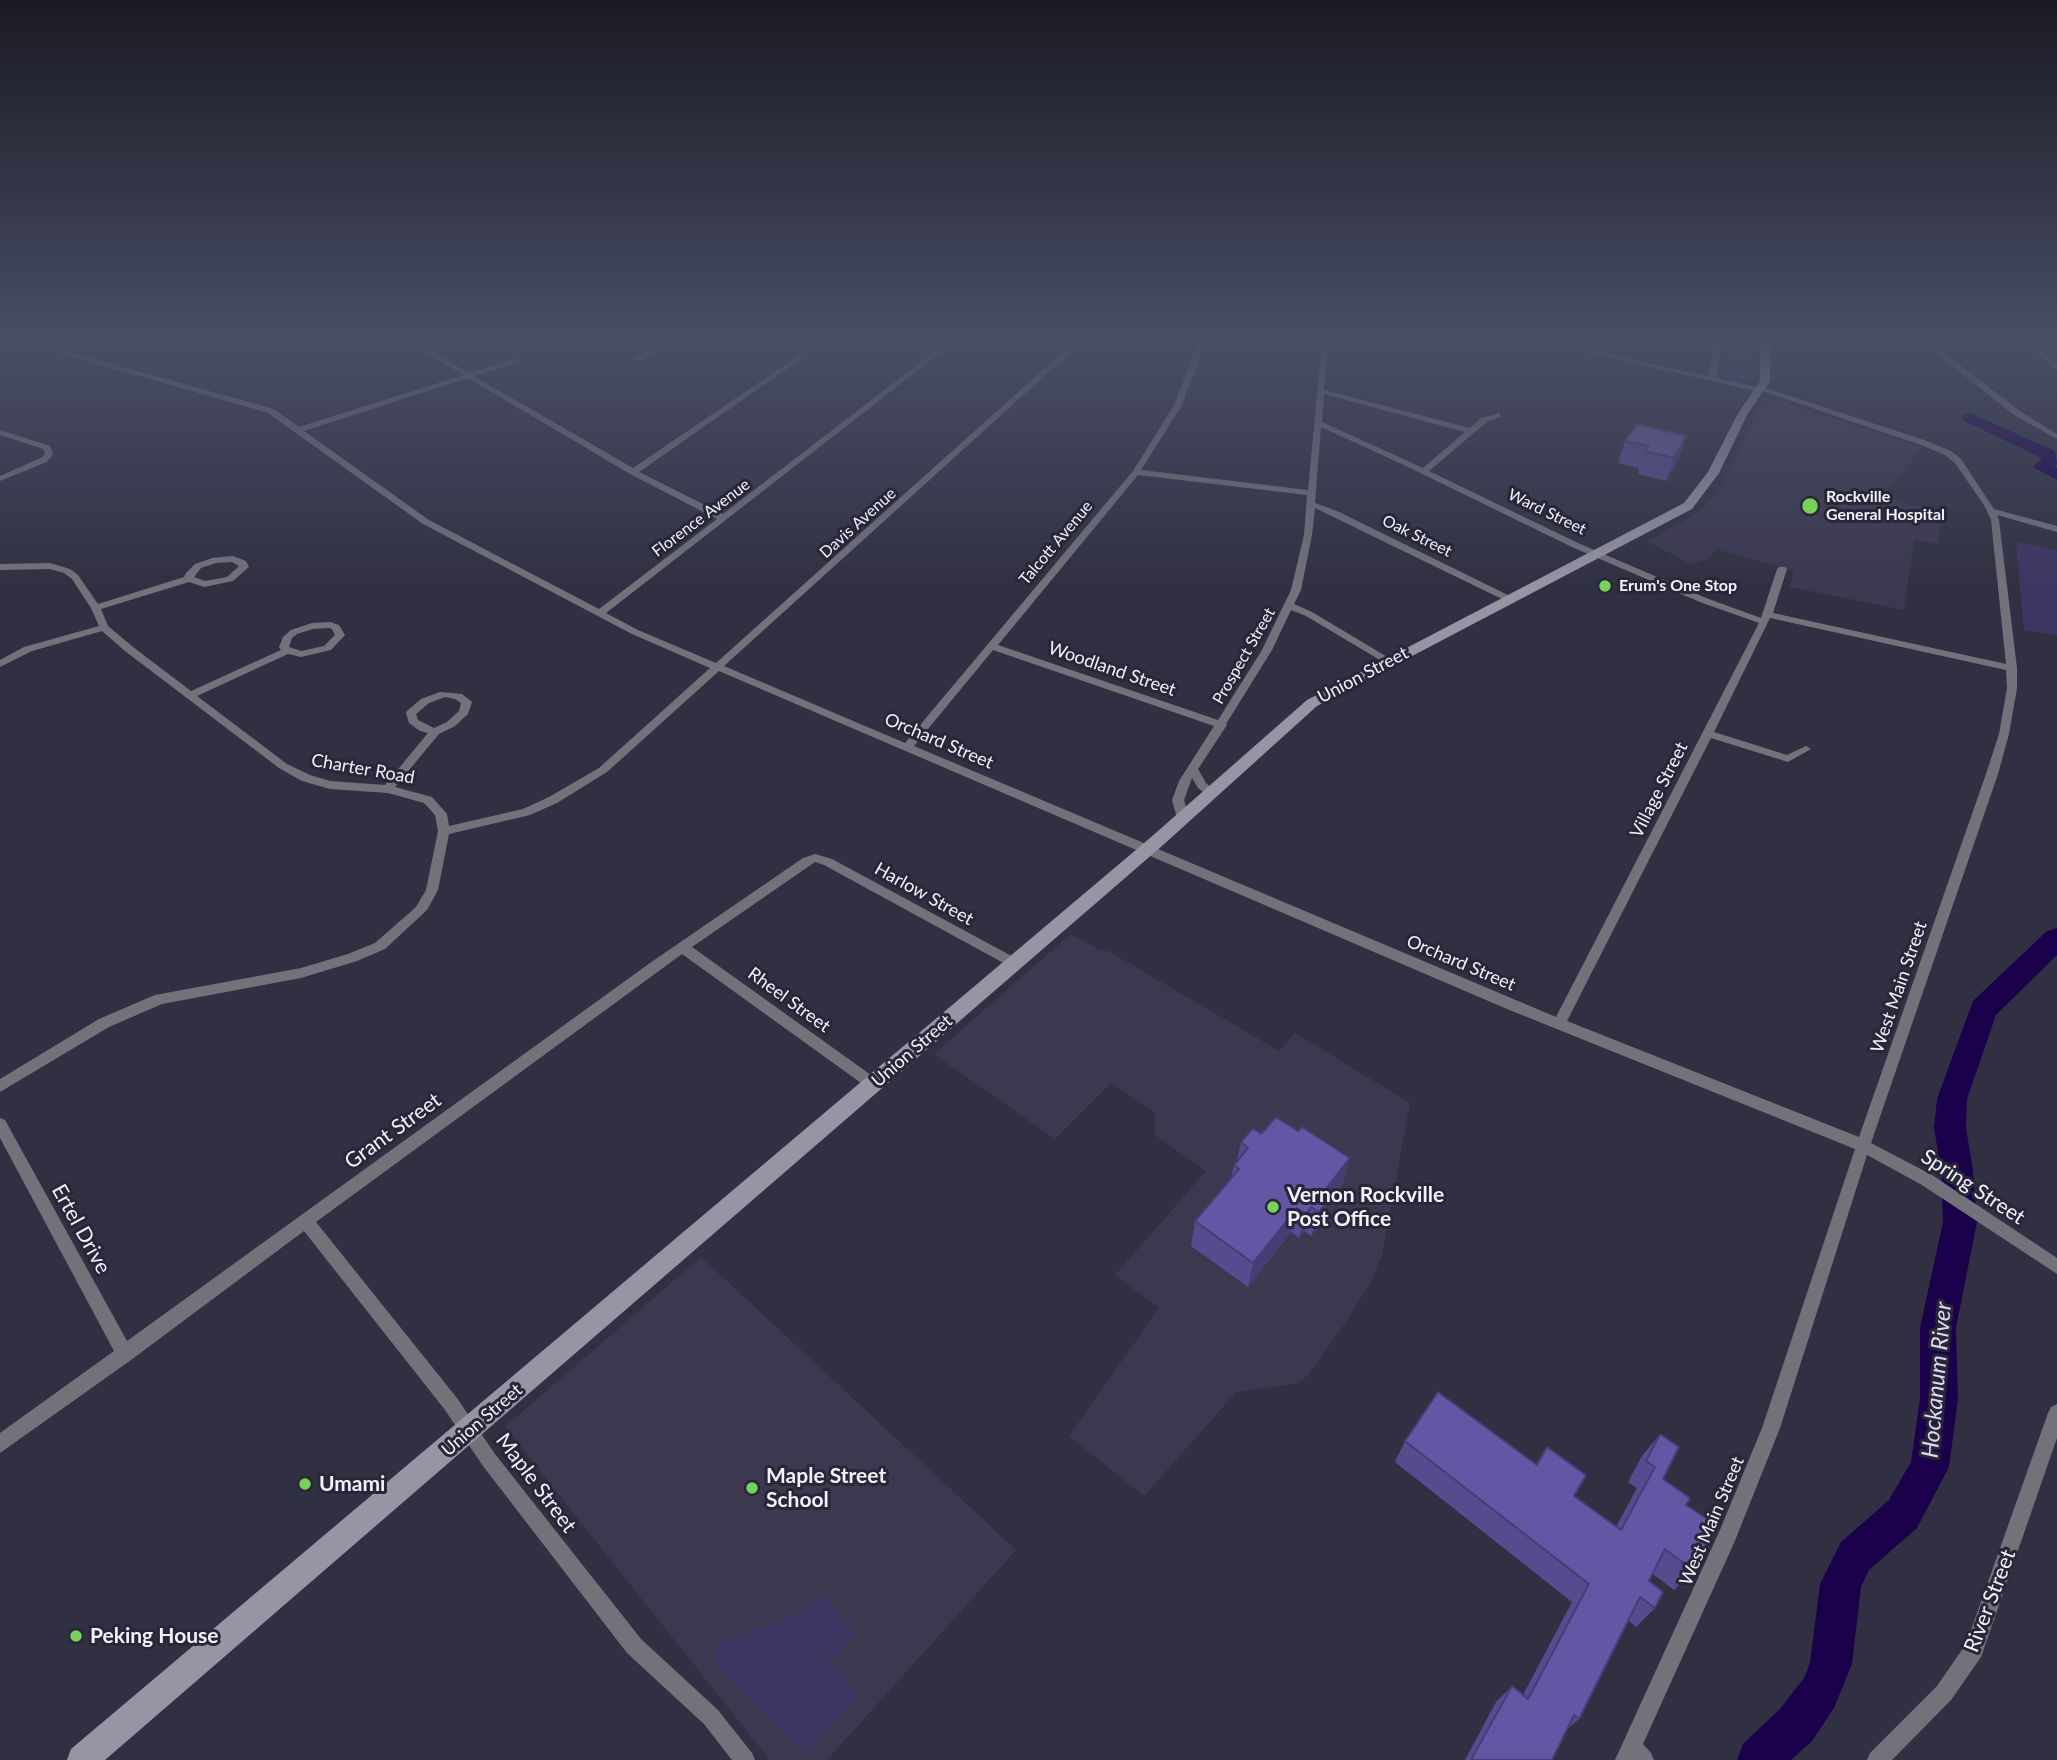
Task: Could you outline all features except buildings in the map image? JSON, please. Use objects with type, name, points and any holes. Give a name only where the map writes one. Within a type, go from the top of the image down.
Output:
[{"type":"main road","name":"Union Street","points":[[82,1760],[1147,850],[1312,703],[1669,518],[1694,500],[1713,473],[1738,423]]},
{"type":"street","name":"Orchard Street","points":[[288,423],[426,523],[599,614],[718,669],[1559,1024],[1864,1146]]},
{"type":"street","points":[[299,430],[320,423]]},
{"type":"street","points":[[549,423],[633,472],[723,518]]},
{"type":"street","points":[[633,472],[704,423]]},
{"type":"street","name":"Florence Avenue","points":[[599,614],[846,423]]},
{"type":"street","name":"Davis Avenue","points":[[718,669],[989,423]]},
{"type":"street","name":"Talcott Avenue","points":[[907,748],[1136,472],[1167,423]]},
{"type":"street","name":"Ward Street","points":[[1318,423],[1703,600],[1766,618],[2012,668]]},
{"type":"street","name":"Prospect Street","points":[[1183,818],[1179,796],[1185,781],[1194,771],[1268,650],[1290,606],[1304,557],[1318,423]]},
{"type":"street","points":[[1441,423],[1471,431]]},
{"type":"street","points":[[1424,471],[1480,423]]},
{"type":"street","name":"West Main Street","points":[[1633,1756],[1756,1470],[1864,1146],[1993,774],[2008,716],[2012,668],[1998,541],[1992,511],[1962,466],[1948,453],[1860,423]]},
{"type":"street","points":[[2033,423],[2057,438]]},
{"type":"street","points":[[0,432],[47,448],[49,454],[44,460],[0,479]]},
{"type":"street","points":[[1136,472],[1312,493]]},
{"type":"street","name":"Oak Street","points":[[1311,504],[1335,513],[1509,599]]},
{"type":"street","points":[[1992,511],[2057,529]]},
{"type":"street","points":[[96,608],[189,579],[204,584],[222,582],[242,571],[243,563],[233,559],[215,560],[192,570],[189,579]]},
{"type":"street","name":"Charter Road","points":[[0,567],[50,566],[67,571],[75,577],[96,608],[104,627],[283,766],[306,778],[330,785],[388,789],[428,800],[441,814],[444,831]]},
{"type":"street","name":"Village Street","points":[[1559,1024],[1766,618],[1782,569]]},
{"type":"street","points":[[1290,606],[1309,614],[1389,661]]},
{"type":"street","points":[[190,695],[288,651],[301,654],[318,651],[338,639],[340,631],[321,625],[302,628],[284,642],[288,651]]},
{"type":"street","points":[[0,663],[29,649],[104,627]]},
{"type":"street","name":"Woodland Street","points":[[990,646],[1222,725]]},
{"type":"street","points":[[0,1086],[104,1023],[160,999],[301,973],[352,958],[380,946],[421,910],[432,890],[444,831],[526,811],[582,784],[603,770],[718,669]]},
{"type":"street","points":[[388,789],[435,732],[451,724],[464,712],[467,702],[458,696],[444,694],[425,701],[411,713],[413,721],[424,729],[435,732]]},
{"type":"street","points":[[1708,733],[1788,759],[1806,749]]},
{"type":"street","points":[[1194,771],[1202,785],[1212,793]]},
{"type":"street","name":"Harlow Street","points":[[816,858],[1014,963]]},
{"type":"street","name":"Grant Street","points":[[0,1444],[682,947],[801,865],[816,858]]},
{"type":"street","name":"Rheel Street","points":[[682,947],[873,1084]]},
{"type":"street","name":"Ertel Drive","points":[[0,1124],[125,1354]]},
{"type":"street","name":"Spring Street","points":[[1864,1146],[1927,1180],[2057,1267]]},
{"type":"street","name":"Maple Street","points":[[306,1221],[421,1365],[469,1432],[634,1646],[711,1717],[745,1760]]},
{"type":"street","name":"River Street","points":[[1877,1760],[1944,1693],[1974,1650],[2057,1413]]},
{"type":"shaded area","name":"Rockville General Hospital","points":[[1752,423],[1848,423],[1922,447],[1882,496],[1941,514],[1938,544],[1914,539],[1904,610],[1790,587],[1794,571],[1716,549],[1710,558],[1691,565],[1648,541],[1693,516],[1713,498],[1725,480]]},
{"type":"shaded area","points":[[2016,542],[2057,550],[2057,635],[2024,630]]},
{"type":"shaded area","points":[[1071,934],[1099,950],[1108,951],[1279,1051],[1295,1033],[1410,1103],[1382,1255],[1371,1282],[1345,1323],[1309,1374],[1299,1383],[1236,1392],[1144,1496],[1069,1436],[1159,1308],[1115,1275],[1206,1171],[1155,1135],[1155,1112],[1111,1083],[1055,1139],[934,1054]]},
{"type":"shaded area","name":"Maple Street School","points":[[701,1257],[1016,1550],[827,1760],[770,1760],[505,1427]]},
{"type":"shaded area","points":[[820,1594],[855,1633],[832,1658],[801,1625],[858,1697],[805,1753],[714,1665],[718,1643],[794,1616],[797,1619]]},
{"type":"waterway","name":"Hockanum River","points":[[1981,423],[2049,455],[2052,459],[2042,467],[2057,475]]},
{"type":"waterway","name":"Hockanum River","points":[[1759,1760],[1796,1725],[1819,1693],[1831,1664],[1841,1584],[1855,1556],[1903,1514],[1930,1467],[1939,1399],[1938,1328],[1960,1222],[1957,1170],[1950,1128],[1952,1099],[1983,1009],[2057,938]]},
{"type":"place","name":"Rockville General Hospital","points":[[1810,506]]},
{"type":"place","name":"Erum's One Stop","points":[[1605,586]]},
{"type":"place","name":"Vernon Rockville Post Office","points":[[1273,1207]]},
{"type":"place","name":"Umami","points":[[305,1484]]},
{"type":"place","name":"Maple Street School","points":[[752,1488]]},
{"type":"place","name":"Peking House","points":[[76,1636]]}]
